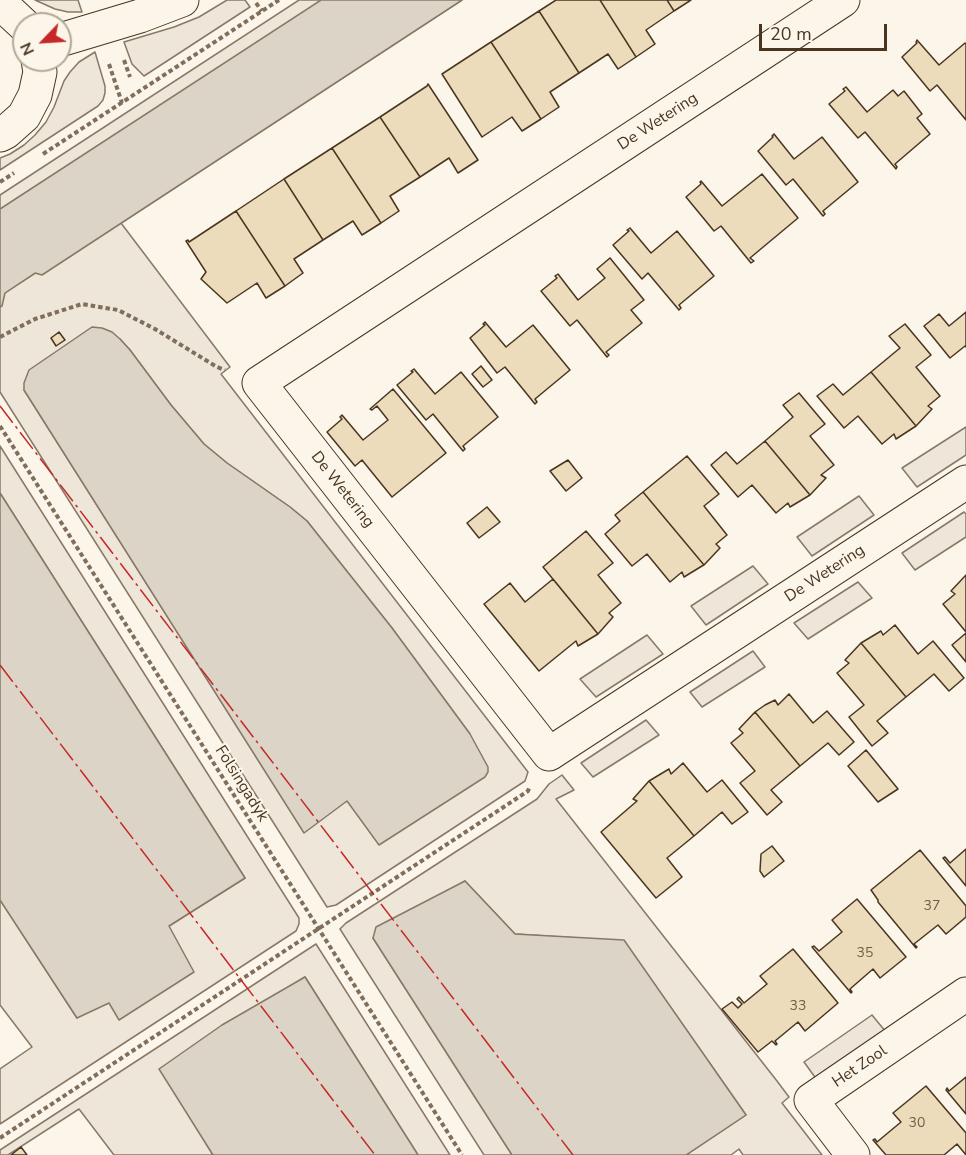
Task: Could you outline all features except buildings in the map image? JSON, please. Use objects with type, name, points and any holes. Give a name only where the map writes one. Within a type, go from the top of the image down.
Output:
[{"type":"street","points":[[72,36],[140,16],[182,0]]},
{"type":"street","name":"De Wetering","points":[[843,0],[259,383],[549,754],[966,482]]},
{"type":"street","points":[[0,135],[24,116],[35,95],[40,72]]},
{"type":"street","name":"Het Zool","points":[[853,1155],[811,1100],[966,994]]},
{"type":"path","points":[[38,158],[279,0]]},
{"type":"path","points":[[256,3],[262,11]]},
{"type":"path","points":[[0,182],[19,170]]},
{"type":"path","points":[[0,337],[34,320],[82,304],[117,310],[155,329],[217,366],[259,383]]},
{"type":"path","name":"Folsingadyk","points":[[0,426],[462,1155]]},
{"type":"path","points":[[0,1138],[528,791],[549,754]]},
{"type":"shaded area","points":[[35,0],[78,0],[82,12],[68,12]]},
{"type":"shaded area","points":[[227,0],[245,0],[250,7],[144,76],[132,64],[124,42],[199,17]]},
{"type":"shaded area","points":[[299,0],[366,0],[0,237],[0,195]]},
{"type":"shaded area","points":[[321,0],[462,0],[42,275],[35,273],[5,293],[0,307],[0,209]]},
{"type":"shaded area","points":[[455,0],[462,0],[121,223],[230,367],[221,374],[528,772],[525,781],[336,905],[327,907],[0,392],[0,296]],"holes":[[[120,339],[171,405],[204,444],[307,521],[392,628],[470,734],[347,800],[304,832],[24,390]]]},
{"type":"shaded area","points":[[95,52],[105,86],[103,100],[98,106],[0,170],[0,158],[24,145],[46,122],[64,81],[79,62]]},
{"type":"shaded area","points":[[92,327],[112,332],[120,339],[204,444],[307,521],[392,628],[470,734],[488,767],[485,777],[379,845],[347,801],[304,833],[24,390],[29,370]]},
{"type":"shaded area","points":[[966,427],[966,455],[917,487],[902,468]]},
{"type":"shaded area","points":[[0,446],[299,918],[299,924],[296,931],[0,1124],[0,1069],[32,1047],[0,1005],[0,900],[77,1018],[169,926],[245,878],[0,493]]},
{"type":"shaded area","points":[[0,493],[245,878],[169,926],[194,972],[119,1020],[109,1003],[77,1018],[0,900]]},
{"type":"shaded area","points":[[859,496],[874,515],[812,556],[797,537]]},
{"type":"shaded area","points":[[964,512],[966,514],[966,537],[915,570],[902,553]]},
{"type":"shaded area","points":[[753,566],[768,584],[706,625],[691,606]]},
{"type":"shaded area","points":[[858,582],[872,598],[808,639],[794,623]]},
{"type":"shaded area","points":[[647,635],[663,654],[596,697],[580,679]]},
{"type":"shaded area","points":[[753,651],[765,667],[702,707],[690,692]]},
{"type":"shaded area","points":[[646,720],[659,735],[593,777],[581,763]]},
{"type":"shaded area","points":[[562,775],[574,790],[556,799],[789,1097],[782,1103],[822,1155],[743,1155],[739,1149],[731,1155],[686,1155],[746,1115],[624,941],[515,934],[465,881],[373,938],[512,1155],[484,1155],[340,929],[537,799],[549,784]]},
{"type":"shaded area","points":[[465,881],[515,934],[624,940],[746,1115],[686,1155],[512,1155],[373,938],[376,927]]},
{"type":"shaded area","points":[[316,944],[450,1155],[418,1155],[305,977],[160,1069],[213,1155],[114,1155],[79,1109],[8,1155],[0,1155],[0,1150]]},
{"type":"shaded area","points":[[305,977],[418,1155],[213,1155],[159,1069],[222,1025]]},
{"type":"shaded area","points":[[872,1015],[886,1032],[817,1080],[804,1062]]},
{"type":"power","points":[[0,406],[573,1155]]},
{"type":"power","points":[[0,665],[375,1155]]}]
